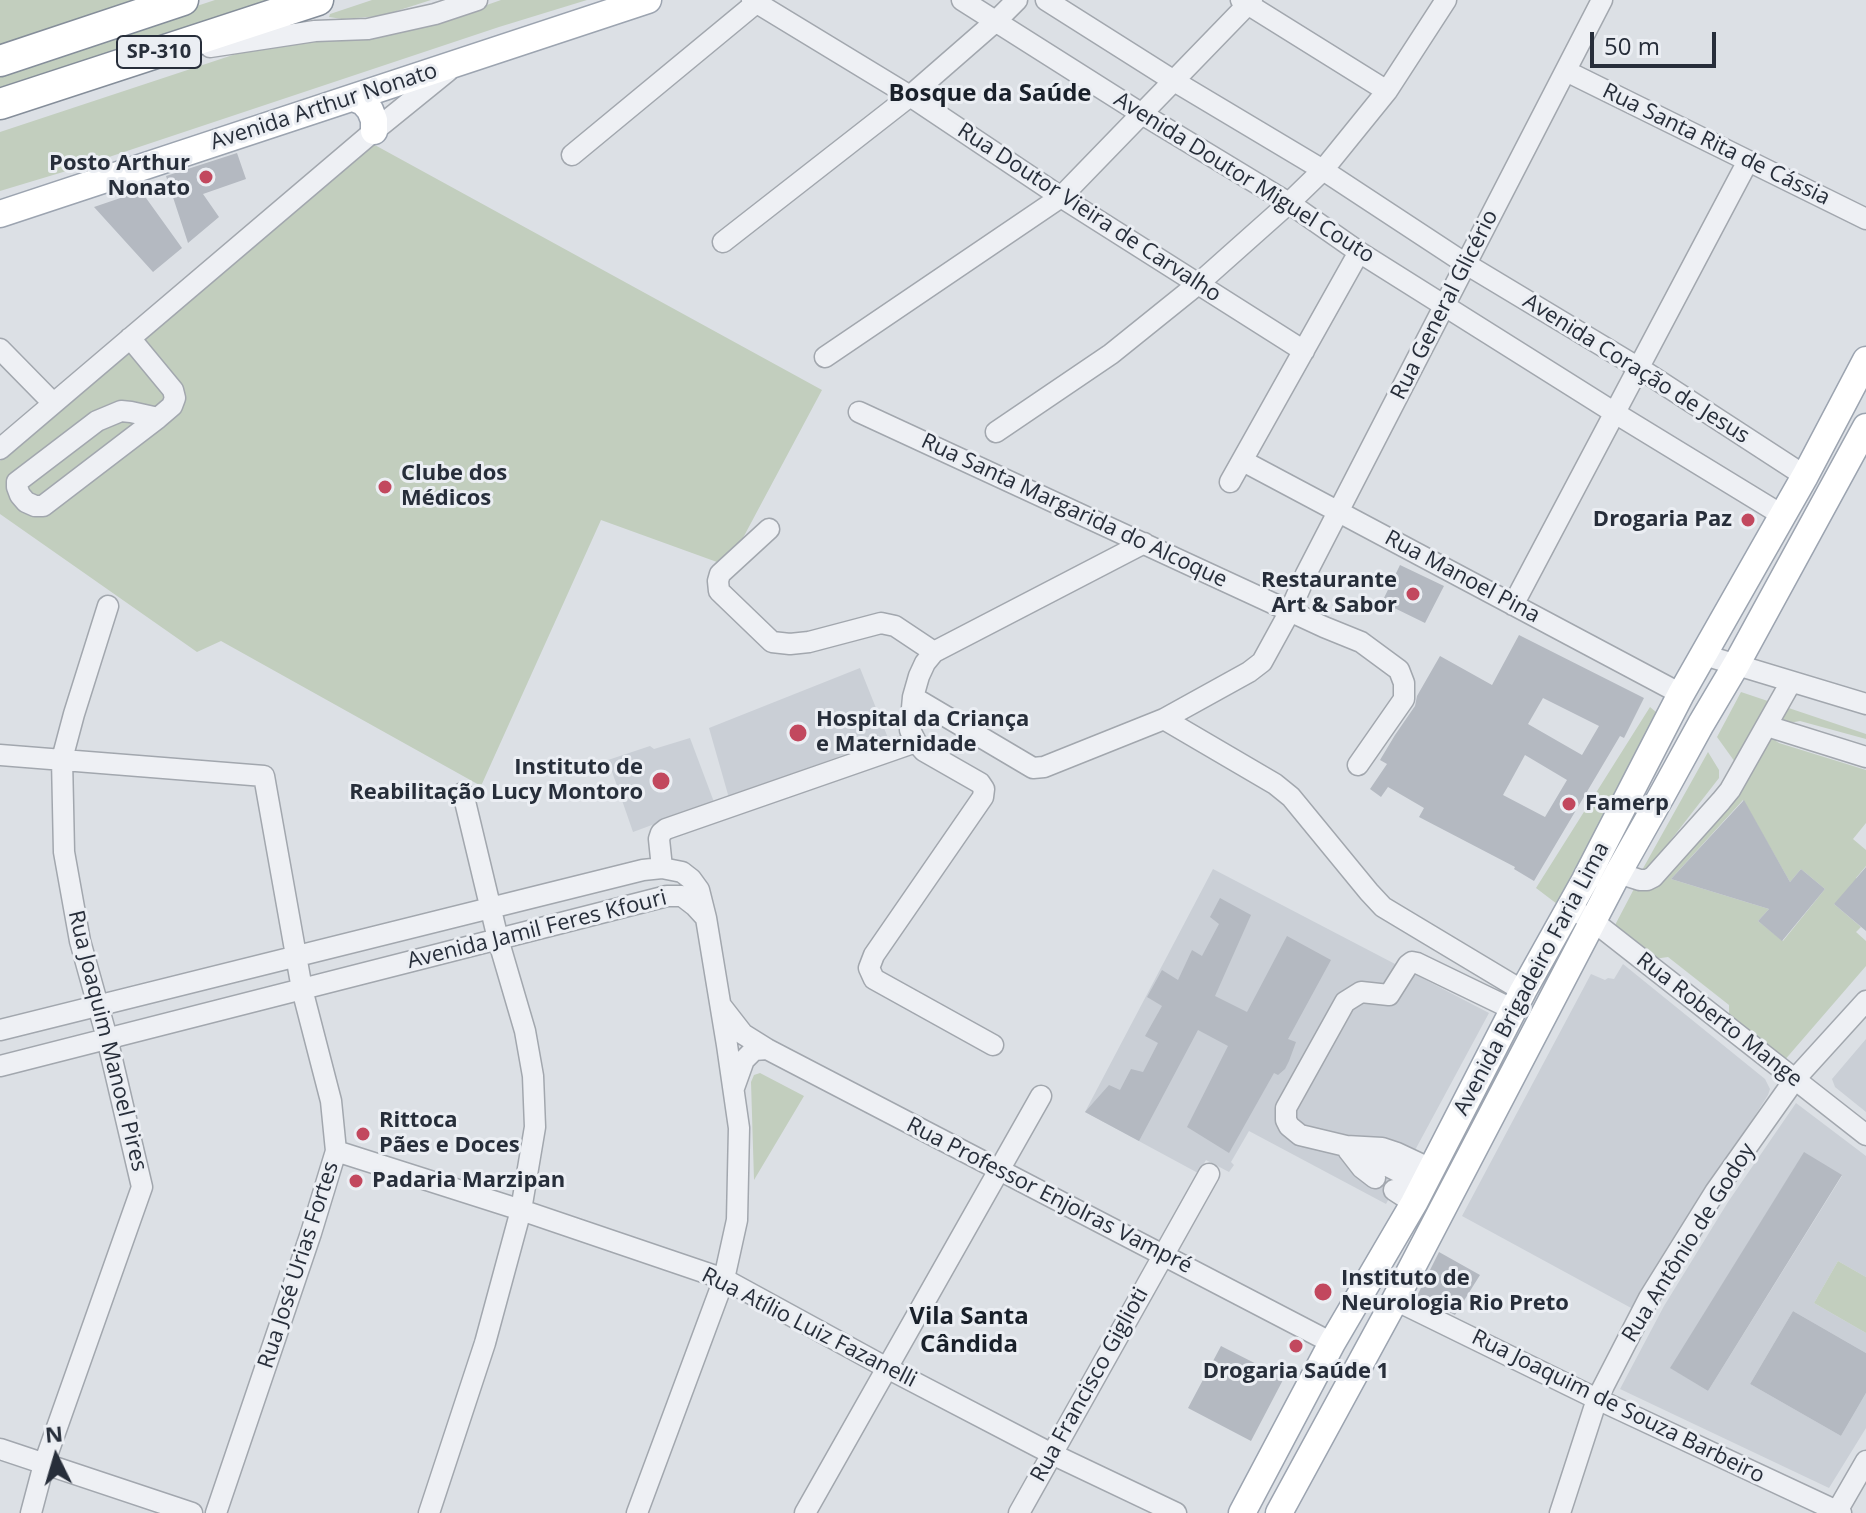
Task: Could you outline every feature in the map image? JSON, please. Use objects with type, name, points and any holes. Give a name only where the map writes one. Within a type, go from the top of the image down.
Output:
[{"type":"highway","name":"SP-310","points":[[0,61],[183,0]]},
{"type":"highway","name":"SP-310","points":[[0,104],[318,0]]},
{"type":"main road","name":"Avenida Arthur Nonato","points":[[0,214],[648,0]]},
{"type":"main road","points":[[353,98],[363,102],[370,110],[374,131]]},
{"type":"main road","name":"Avenida Brigadeiro Faria Lima","points":[[1242,1513],[1415,1186],[1570,908],[1681,694],[1805,476],[1866,360]]},
{"type":"main road","name":"Avenida Brigadeiro Faria Lima","points":[[1279,1513],[1395,1300],[1618,873],[1866,427]]},
{"type":"main road","points":[[1332,1343],[1363,1359]]},
{"type":"street","points":[[151,55],[315,31],[368,29],[435,14],[477,0]]},
{"type":"street","name":"Avenida Doutor Miguel Couto","points":[[962,0],[1289,203],[1359,252],[1445,305]]},
{"type":"street","points":[[723,242],[910,96],[1017,0]]},
{"type":"street","name":"Avenida Doutor Miguel Couto","points":[[1046,0],[1323,170],[1466,264]]},
{"type":"street","points":[[996,432],[1111,354],[1198,284],[1289,203],[1323,170],[1387,91],[1446,0]]},
{"type":"street","name":"Rua General Glicério","points":[[913,697],[1033,768],[1044,767],[1164,719],[1262,662],[1602,0]]},
{"type":"street","points":[[572,155],[754,1]]},
{"type":"street","name":"Rua Doutor Vieira de Carvalho","points":[[754,1],[910,96],[1061,197],[1304,351]]},
{"type":"street","points":[[825,357],[1061,197],[1247,2],[1387,91]]},
{"type":"street","points":[[0,449],[457,63]]},
{"type":"street","name":"Rua Santa Rita de Cássia","points":[[1566,71],[1866,219]]},
{"type":"street","points":[[1513,605],[1748,161]]},
{"type":"street","points":[[1230,482],[1359,252]]},
{"type":"street","name":"Avenida Coração de Jesus","points":[[1466,264],[1639,368],[1805,476]]},
{"type":"street","points":[[1445,305],[1782,515]]},
{"type":"street","points":[[130,338],[173,390],[175,398],[172,406],[158,418],[43,506],[26,502],[20,495],[17,482],[97,421],[121,411],[158,418]]},
{"type":"street","points":[[0,349],[53,403]]},
{"type":"street","name":"Rua Santa Margarida do Alcoque","points":[[859,412],[1361,642],[1399,670],[1404,683],[1404,699],[1358,765]]},
{"type":"street","name":"Rua Manoel Pina","points":[[1243,461],[1681,694]]},
{"type":"street","points":[[769,529],[720,574],[718,581],[719,591],[772,642],[809,642],[881,623],[895,626],[934,652]]},
{"type":"street","points":[[993,1045],[874,979],[869,968],[874,955],[983,797],[984,789],[980,783],[924,751],[916,742],[910,730],[913,697],[925,663],[934,652],[1144,543]]},
{"type":"street","name":"Rua Joaquim Manoel Pires","points":[[31,1513],[44,1464],[142,1187],[99,1006],[80,941],[64,852],[62,759],[108,606]]},
{"type":"street","points":[[1704,655],[1866,704]]},
{"type":"street","points":[[1618,873],[1640,880],[1653,877],[1730,790],[1791,682]]},
{"type":"street","points":[[1164,719],[1275,784],[1291,797],[1383,907],[1518,1001]]},
{"type":"street","points":[[1767,726],[1866,757]]},
{"type":"street","points":[[662,868],[659,839],[666,829],[916,742]]},
{"type":"street","points":[[0,755],[62,759]]},
{"type":"street","name":"Rua José Urias Fortes","points":[[62,759],[264,776],[302,989],[331,1101],[336,1151],[216,1513]]},
{"type":"street","points":[[429,1513],[485,1343],[521,1210],[535,1127],[533,1076],[525,1031],[490,909],[463,793]]},
{"type":"street","name":"Avenida Jamil Feres Kfouri","points":[[0,1030],[643,870],[662,868],[682,872],[699,890],[706,918]]},
{"type":"street","name":"Avenida Jamil Feres Kfouri","points":[[0,1066],[667,896],[682,896],[706,918]]},
{"type":"street","name":"Rua Roberto Mange","points":[[1570,908],[1593,921],[1866,1135]]},
{"type":"street","points":[[637,1513],[724,1279],[737,1220],[739,1128],[706,918]]},
{"type":"street","points":[[1415,1186],[1397,1153],[1300,1135],[1286,1120],[1286,1108],[1345,1002],[1361,992],[1389,995],[1408,965],[1417,963],[1518,1001]]},
{"type":"street","name":"Rua Antônio de Godoy","points":[[1560,1513],[1597,1399],[1649,1298],[1715,1192],[1795,1079],[1866,1001]]},
{"type":"street","name":"Rua Professor Enjolras Vampré","points":[[720,1004],[743,1034],[767,1049],[1332,1343]]},
{"type":"street","points":[[733,1089],[744,1060],[754,1050],[767,1049]]},
{"type":"street","points":[[805,1513],[1041,1096]]},
{"type":"street","points":[[1354,1146],[1362,1168],[1375,1178]]},
{"type":"street","name":"Rua Atílio Luiz Fazanelli","points":[[336,1151],[724,1279],[1052,1454],[1176,1513]]},
{"type":"street","name":"Rua Francisco Giglioti","points":[[1019,1513],[1209,1174]]},
{"type":"street","name":"Rua Joaquim de Souza Barbeiro","points":[[1395,1300],[1838,1512]]},
{"type":"street","points":[[0,1449],[192,1513]]},
{"type":"street","points":[[1838,1512],[1866,1461]]},
{"type":"shaded area","name":"Hospital da Criança e Maternidade","points":[[860,668],[888,738],[729,798],[709,728]]},
{"type":"shaded area","name":"Instituto de Reabilitação Lucy Montoro","points":[[690,738],[714,802],[633,832],[608,760],[650,746],[654,749]]},
{"type":"shaded area","points":[[1213,869],[1489,1013],[1386,1204],[1249,1131],[1231,1162],[1234,1165],[1229,1172],[1206,1160],[1198,1173],[1085,1112]]},
{"type":"shaded area","points":[[1623,964],[1765,1079],[1770,1089],[1633,1309],[1462,1216],[1591,974],[1605,980],[1614,979]]},
{"type":"shaded area","points":[[1866,1039],[1866,1112],[1835,1087],[1832,1079]]},
{"type":"shaded area","points":[[1796,1103],[1866,1156],[1866,1277],[1838,1261],[1814,1303],[1866,1333],[1866,1353],[1793,1311],[1750,1384],[1841,1436],[1866,1393],[1866,1428],[1829,1488],[1620,1389],[1664,1306],[1728,1202]],"holes":[[[1804,1153],[1842,1176],[1708,1391],[1671,1368]]]},
{"type":"green space","points":[[0,0],[133,0],[0,46]]},
{"type":"green space","points":[[215,0],[283,0],[0,93],[0,71]]},
{"type":"green space","points":[[372,0],[431,0],[381,16],[329,17],[330,14]]},
{"type":"green space","points":[[501,0],[587,0],[0,191],[0,132],[254,48],[278,42],[397,34]]},
{"type":"green space","name":"Clube dos Médicos","points":[[373,144],[822,390],[728,566],[601,520],[481,786],[221,641],[197,652],[0,514],[0,461]]},
{"type":"green space","points":[[1741,692],[1866,734],[1866,739],[1800,721],[1784,724],[1775,737],[1779,743],[1866,770],[1866,823],[1853,839],[1866,850],[1866,866],[1856,878],[1866,887],[1834,904],[1861,927],[1856,932],[1866,941],[1866,966],[1783,1062],[1729,1017],[1729,1005],[1668,957],[1654,959],[1614,927],[1636,885],[1740,769],[1717,737]],"holes":[[[1743,800],[1790,882],[1801,869],[1825,889],[1783,941],[1758,921],[1769,909],[1671,879]]]},
{"type":"green space","points":[[1650,707],[1663,718],[1561,907],[1536,888]]},
{"type":"green space","points":[[1708,752],[1719,770],[1719,778],[1646,872],[1641,872]]},
{"type":"green space","points":[[760,1073],[804,1096],[754,1180],[751,1082],[754,1075]]},
{"type":"green space","points":[[1838,1261],[1866,1277],[1866,1333],[1814,1303]]},
{"type":"building","name":"Posto Arthur Nonato","points":[[237,153],[246,179],[203,194],[219,217],[188,243],[166,176]]},
{"type":"building","points":[[141,191],[182,248],[153,272],[94,207]]},
{"type":"building","name":"Restaurante Art & Sabor","points":[[1400,565],[1444,586],[1425,623],[1382,602]]},
{"type":"building","points":[[1519,635],[1644,698],[1624,738],[1620,736],[1534,881],[1515,867],[1419,817],[1424,808],[1388,787],[1381,797],[1370,789],[1387,764],[1380,760],[1415,706],[1417,696],[1440,656],[1492,685]],"holes":[[[1543,698],[1599,726],[1582,755],[1528,724]],[[1525,755],[1567,780],[1545,817],[1503,795]]]},
{"type":"building","points":[[1744,800],[1790,882],[1801,869],[1825,889],[1782,941],[1758,921],[1769,909],[1671,879]]},
{"type":"building","points":[[1866,867],[1866,931],[1834,904]]},
{"type":"building","points":[[1220,898],[1251,915],[1215,996],[1247,1012],[1287,936],[1331,960],[1288,1039],[1296,1042],[1285,1069],[1278,1075],[1274,1073],[1229,1153],[1187,1127],[1228,1046],[1198,1030],[1139,1141],[1085,1112],[1109,1085],[1120,1090],[1131,1069],[1143,1072],[1158,1043],[1145,1036],[1162,1006],[1147,997],[1162,970],[1178,980],[1192,950],[1202,956],[1219,924],[1210,917]]},
{"type":"building","points":[[1804,1152],[1842,1175],[1708,1391],[1670,1368]]},
{"type":"building","points":[[1439,1252],[1480,1275],[1455,1315],[1417,1296]]},
{"type":"building","points":[[1793,1311],[1866,1353],[1866,1393],[1841,1436],[1750,1384]]},
{"type":"building","points":[[1221,1346],[1284,1378],[1251,1441],[1188,1408]]},
{"type":"place","name":"Posto Arthur Nonato","points":[[206,177]]},
{"type":"place","name":"Clube dos Médicos","points":[[385,487]]},
{"type":"place","name":"Drogaria Paz","points":[[1748,520]]},
{"type":"place","name":"Restaurante Art & Sabor","points":[[1413,594]]},
{"type":"place","name":"Hospital da Criança e Maternidade","points":[[798,733]]},
{"type":"place","name":"Instituto de Reabilitação Lucy Montoro","points":[[661,781]]},
{"type":"place","name":"Famerp","points":[[1569,804]]},
{"type":"place","name":"Rittoca Pães e Doces","points":[[363,1134]]},
{"type":"place","name":"Padaria Marzipan","points":[[356,1181]]},
{"type":"place","name":"Instituto de Neurologia Rio Preto","points":[[1323,1292]]},
{"type":"place","name":"Drogaria Saúde 1","points":[[1296,1346]]},
{"type":"district","name":"Bosque da Saúde","points":[[990,94]]},
{"type":"district","name":"Vila Santa Cândida","points":[[969,1331]]}]
